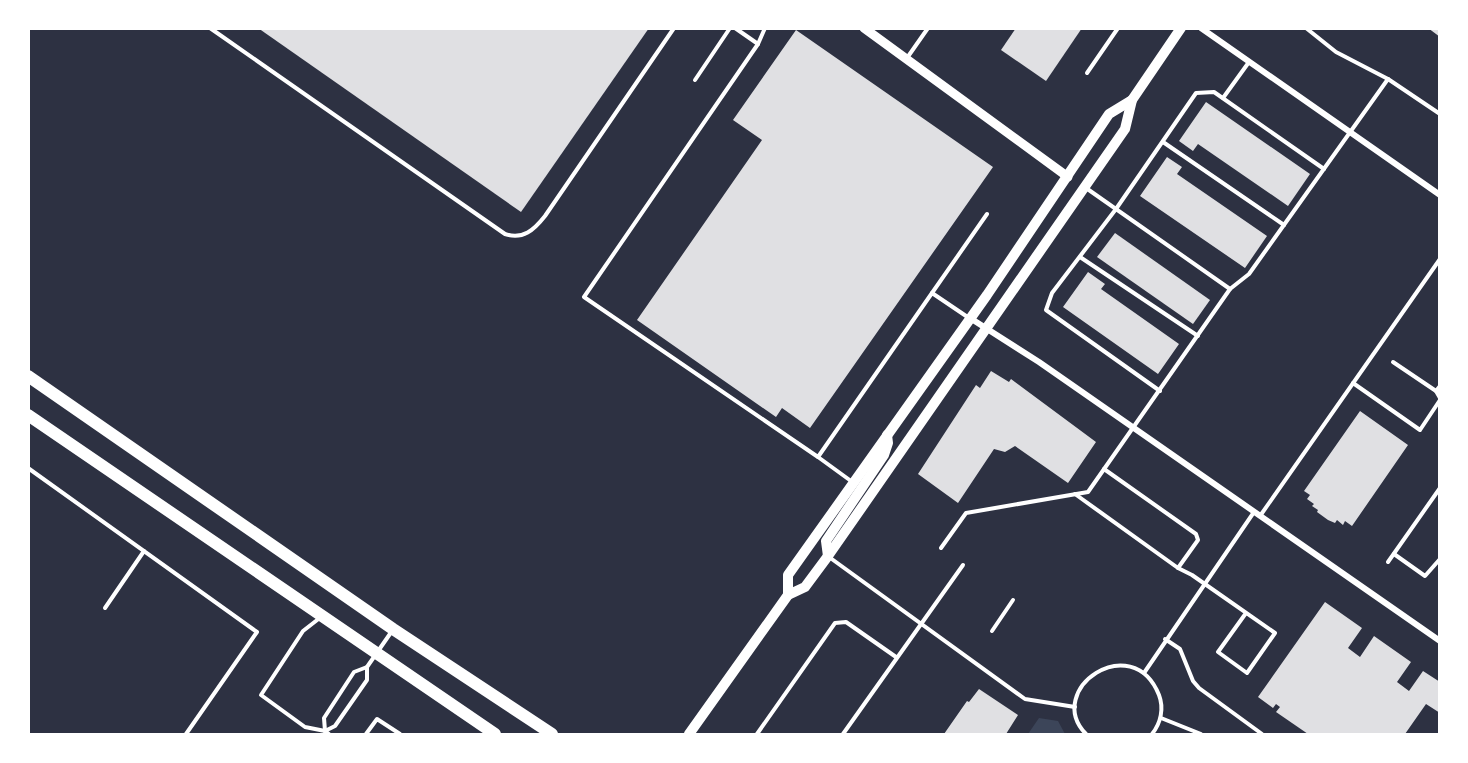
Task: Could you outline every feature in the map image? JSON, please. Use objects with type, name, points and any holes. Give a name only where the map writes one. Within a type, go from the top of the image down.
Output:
[{"type":"main road","points":[[689,735],[788,595],[805,587],[828,556],[1085,187],[1125,129],[1132,100],[1181,28]]},
{"type":"main road","points":[[788,595],[788,575],[970,318],[1109,114],[1132,100]]},
{"type":"main road","points":[[28,376],[393,629],[552,735]]},
{"type":"main road","points":[[28,415],[495,735]]},
{"type":"main road","points":[[828,556],[826,541],[884,455],[888,443],[887,435]]},
{"type":"street","points":[[864,28],[1068,177]]},
{"type":"street","points":[[1201,28],[1440,195]]},
{"type":"street","points":[[970,318],[1440,641]]},
{"type":"lane","points":[[210,28],[438,189],[505,234],[514,237],[534,229],[545,216],[674,28]]},
{"type":"lane","points":[[695,80],[730,28]]},
{"type":"lane","points":[[735,28],[758,44]]},
{"type":"lane","points":[[765,28],[758,44],[584,297],[854,483]]},
{"type":"lane","points":[[907,59],[928,28]]},
{"type":"lane","points":[[1087,73],[1118,28]]},
{"type":"lane","points":[[1306,28],[1336,52],[1388,78],[1440,114]]},
{"type":"lane","points":[[1223,98],[1249,62]]},
{"type":"lane","points":[[941,548],[966,513],[1088,492],[1230,289],[1249,274],[1388,78]]},
{"type":"lane","points":[[1160,390],[1046,310],[1052,293],[1116,209],[1196,93],[1214,92],[1324,169]]},
{"type":"lane","points":[[1163,142],[1284,225]]},
{"type":"lane","points":[[1085,187],[1230,289]]},
{"type":"lane","points":[[818,457],[987,214]]},
{"type":"lane","points":[[1080,258],[1198,336]]},
{"type":"lane","points":[[1144,673],[1204,584],[1353,383],[1440,259]]},
{"type":"lane","points":[[932,293],[970,318]]},
{"type":"lane","points":[[1353,383],[1420,430],[1440,399],[1436,391],[1393,362]]},
{"type":"lane","points":[[1436,391],[1440,386]]},
{"type":"lane","points":[[28,468],[257,632],[186,735]]},
{"type":"lane","points":[[1104,469],[1196,534],[1198,540],[1178,568]]},
{"type":"lane","points":[[1388,562],[1440,488]]},
{"type":"lane","points":[[1075,494],[1178,568],[1204,584],[1275,633],[1247,673],[1218,652],[1246,613]]},
{"type":"lane","points":[[105,608],[144,551]]},
{"type":"lane","points":[[1394,554],[1425,576],[1440,559]]},
{"type":"lane","points":[[828,556],[1025,699],[1075,707]]},
{"type":"lane","points":[[843,735],[919,624],[963,565]]},
{"type":"lane","points":[[992,631],[1013,600]]},
{"type":"lane","points":[[321,617],[303,632],[261,695],[305,727],[327,733]]},
{"type":"lane","points":[[757,735],[835,623],[846,622],[896,657]]},
{"type":"lane","points":[[327,733],[324,718],[354,672],[367,667],[393,629]]},
{"type":"lane","points":[[1165,639],[1180,650],[1193,681],[1199,688],[1262,735]]},
{"type":"lane","points":[[1086,735],[1076,716],[1075,707],[1083,683],[1095,672],[1111,666],[1128,666],[1144,673],[1158,693],[1161,718],[1152,735]]},
{"type":"lane","points":[[327,733],[335,726],[367,680],[367,667]]},
{"type":"lane","points":[[1161,718],[1201,735]]},
{"type":"lane","points":[[366,735],[377,719],[400,735]]},
{"type":"shaded area","points":[[1039,718],[1058,721],[1065,734],[1028,734]]},
{"type":"building","points":[[258,28],[649,28],[521,212]]},
{"type":"building","points":[[1016,28],[1082,28],[1046,81],[1001,50]]},
{"type":"building","points":[[1428,28],[1440,28],[1440,37]]},
{"type":"building","points":[[796,30],[993,167],[810,428],[782,408],[776,417],[637,320],[762,140],[733,120]]},
{"type":"building","points":[[1206,102],[1310,174],[1288,206],[1198,144],[1193,151],[1179,141]]},
{"type":"building","points":[[1167,157],[1182,167],[1177,174],[1267,236],[1245,268],[1140,196]]},
{"type":"building","points":[[1115,233],[1210,300],[1193,324],[1097,257]]},
{"type":"building","points":[[1088,272],[1105,284],[1101,289],[1179,344],[1158,374],[1063,307]]},
{"type":"building","points":[[991,371],[1009,382],[1011,379],[1096,442],[1068,483],[1015,446],[1005,452],[994,449],[958,503],[918,474],[976,385],[980,388]]},
{"type":"building","points":[[1360,411],[1408,445],[1352,526],[1345,521],[1343,525],[1337,520],[1335,523],[1317,512],[1318,510],[1312,506],[1314,504],[1307,499],[1310,495],[1304,491]]},
{"type":"building","points":[[1325,602],[1362,628],[1348,648],[1360,657],[1374,636],[1411,662],[1397,682],[1409,691],[1423,671],[1440,682],[1440,713],[1426,704],[1405,734],[1308,734],[1276,712],[1280,707],[1276,704],[1273,708],[1258,697]]},
{"type":"building","points":[[979,689],[1018,715],[1006,734],[944,734],[967,701],[969,702]]}]
